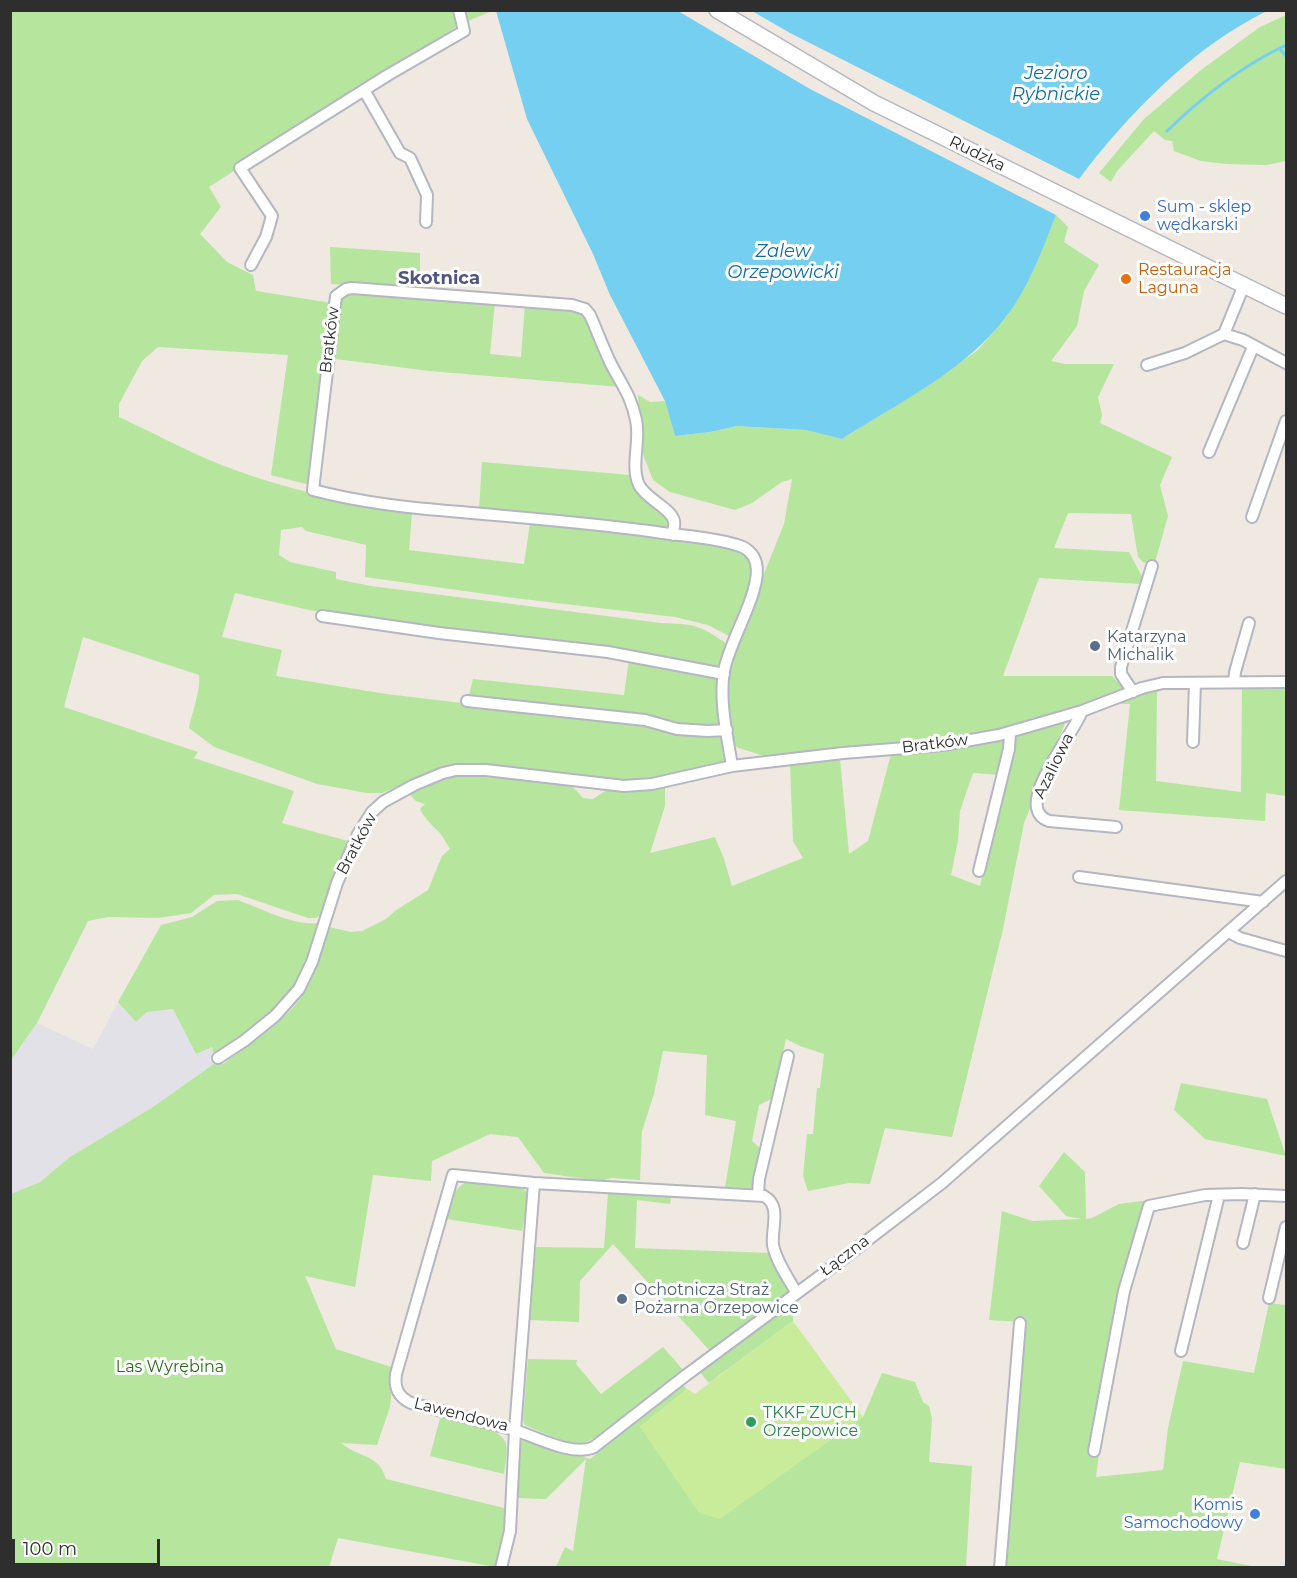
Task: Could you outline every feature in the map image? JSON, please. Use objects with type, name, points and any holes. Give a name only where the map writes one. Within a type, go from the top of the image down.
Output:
[{"type":"main road","name":"Rudzka","points":[[717,10],[874,103],[1287,306]]},
{"type":"street","points":[[251,265],[266,237],[272,216],[240,168],[364,90],[464,31],[459,10]]},
{"type":"street","points":[[364,90],[400,153],[410,158],[427,195],[426,222]]},
{"type":"street","points":[[1147,365],[1185,353],[1224,333],[1244,285]]},
{"type":"street","name":"Bratków","points":[[673,535],[674,522],[670,514],[648,496],[639,485],[636,470],[637,422],[626,388],[610,362],[590,315],[585,309],[572,305],[352,288],[336,296],[313,490],[402,507],[606,526],[738,545],[756,560],[756,583],[730,648],[724,674],[727,730],[732,766]]},
{"type":"street","points":[[1224,333],[1244,340],[1253,347],[1287,363]]},
{"type":"street","points":[[1209,452],[1253,347]]},
{"type":"street","points":[[1252,517],[1287,421]]},
{"type":"street","points":[[1133,692],[1121,674],[1120,667],[1152,566]]},
{"type":"street","points":[[322,616],[439,633],[608,652],[724,674]]},
{"type":"street","points":[[1234,682],[1249,623]]},
{"type":"street","name":"Bratków","points":[[218,1058],[268,1022],[299,989],[312,962],[350,850],[372,812],[383,802],[424,780],[443,773],[456,770],[486,770],[624,786],[652,784],[732,766],[843,753],[943,745],[1010,732],[1082,711],[1163,683],[1287,682]]},
{"type":"street","points":[[1193,741],[1195,683]]},
{"type":"street","points":[[467,701],[645,720],[676,729],[727,730]]},
{"type":"street","name":"Azaliowa","points":[[1082,711],[1080,718],[1065,738],[1041,787],[1035,802],[1036,812],[1043,819],[1053,822],[1116,827]]},
{"type":"street","points":[[979,871],[1009,749],[1010,732]]},
{"type":"street","points":[[1080,876],[1263,902]]},
{"type":"street","name":"Łączna","points":[[515,1430],[574,1450],[590,1449],[942,1183],[1287,881]]},
{"type":"street","points":[[1228,932],[1240,938],[1287,951]]},
{"type":"street","points":[[788,1056],[759,1179],[758,1196],[768,1198],[773,1204],[773,1245],[778,1260],[796,1292]]},
{"type":"street","name":"Lawendowa","points":[[534,1182],[515,1430],[411,1403],[398,1393],[395,1380],[453,1175],[758,1196]]},
{"type":"street","points":[[1243,1243],[1255,1194]]},
{"type":"street","points":[[1094,1451],[1124,1292],[1149,1206],[1205,1195],[1287,1196]]},
{"type":"street","points":[[1181,1351],[1219,1195]]},
{"type":"street","points":[[1269,1298],[1287,1227]]},
{"type":"street","points":[[1000,1568],[1020,1323]]},
{"type":"street","points":[[501,1568],[510,1531],[515,1430]]},
{"type":"shaded area","points":[[118,1002],[136,1022],[147,1012],[173,1009],[196,1054],[212,1047],[215,1063],[153,1107],[70,1157],[40,1182],[11,1194],[11,1060],[37,1023],[93,1049]]},
{"type":"green space","points":[[11,11],[492,11],[461,24],[209,187],[221,207],[200,234],[227,262],[253,275],[256,291],[332,303],[310,485],[271,475],[288,355],[158,347],[142,361],[119,404],[119,417],[197,455],[271,482],[317,494],[412,513],[409,550],[524,564],[530,523],[739,549],[752,559],[752,578],[729,636],[708,625],[675,617],[365,577],[366,545],[306,531],[302,527],[281,530],[279,555],[290,562],[336,572],[336,579],[371,586],[696,627],[727,644],[721,664],[713,669],[632,650],[511,637],[309,610],[235,593],[222,637],[282,650],[276,676],[386,694],[528,713],[724,735],[726,755],[724,761],[631,785],[476,763],[444,766],[382,793],[367,793],[317,784],[214,747],[189,728],[198,694],[199,675],[83,637],[64,707],[198,752],[194,758],[294,791],[282,823],[348,841],[322,914],[316,918],[308,918],[237,894],[214,895],[191,913],[158,918],[108,917],[88,921],[37,1023],[11,1060]]},
{"type":"green space","points":[[1286,15],[1286,161],[1266,165],[1201,161],[1174,151],[1172,141],[1165,140],[1154,131],[1117,171],[1111,182],[1099,173],[1144,119],[1201,70],[1260,27]]},
{"type":"green space","points":[[1056,215],[1068,227],[1064,242],[1099,265],[1084,291],[1077,326],[1051,361],[1065,364],[1114,364],[1098,397],[1102,415],[1100,423],[1172,457],[1160,485],[1168,516],[1155,562],[1144,563],[1138,557],[1131,514],[1068,513],[1054,548],[1129,552],[1144,580],[1140,584],[1039,578],[1003,676],[1112,676],[1127,691],[1076,709],[968,737],[767,757],[733,746],[729,696],[732,658],[784,524],[792,479],[782,482],[752,503],[735,510],[670,492],[653,480],[644,457],[638,395],[650,402],[665,401],[675,436],[737,426],[806,430],[842,439],[927,386],[978,350],[1007,316],[1032,273]]},
{"type":"green space","points":[[330,247],[420,253],[420,289],[331,284]]},
{"type":"green space","points":[[344,293],[495,302],[490,354],[521,357],[525,304],[573,308],[585,314],[620,387],[429,371],[336,359],[339,298]]},
{"type":"green space","points":[[482,462],[630,475],[642,495],[668,519],[667,529],[479,509]]},
{"type":"green space","points":[[629,659],[714,676],[719,684],[722,726],[706,728],[468,699],[473,679],[624,695]]},
{"type":"green space","points":[[1286,687],[1286,796],[1266,793],[1265,821],[1119,810],[1130,704],[1114,704],[1148,690],[1164,689],[1157,692],[1156,781],[1241,792],[1242,689]]},
{"type":"green space","name":"Las Wyrębina","points":[[1066,721],[1024,823],[1003,929],[952,1137],[885,1128],[870,1184],[849,1183],[808,1191],[803,1176],[807,1134],[813,1134],[817,1088],[820,1088],[824,1054],[786,1039],[773,1098],[759,1105],[752,1141],[762,1150],[754,1188],[725,1187],[736,1121],[705,1115],[707,1055],[663,1051],[654,1094],[642,1131],[640,1180],[612,1178],[600,1181],[544,1173],[518,1137],[490,1134],[432,1161],[431,1181],[373,1175],[355,1287],[305,1276],[336,1349],[394,1368],[390,1407],[377,1445],[341,1443],[379,1465],[386,1479],[504,1508],[505,1522],[495,1567],[338,1538],[329,1567],[11,1568],[11,1194],[40,1182],[70,1157],[153,1107],[215,1063],[223,1064],[270,1029],[302,996],[316,967],[329,927],[351,932],[362,931],[386,919],[428,890],[442,856],[450,849],[422,813],[420,809],[425,804],[416,801],[409,794],[450,775],[470,773],[571,785],[583,798],[593,799],[608,789],[637,792],[665,787],[665,806],[650,853],[715,837],[732,886],[803,858],[793,841],[790,763],[840,759],[849,854],[868,841],[891,754],[1007,737],[1000,775],[973,773],[960,811],[958,840],[951,875],[980,886],[1014,736]]},
{"type":"green space","points":[[238,900],[299,922],[319,923],[301,981],[277,1010],[214,1056],[212,1047],[196,1054],[173,1009],[147,1012],[136,1022],[118,1002],[161,925],[192,917],[217,901]]},
{"type":"green space","points":[[1181,1083],[1267,1099],[1286,1156],[1205,1139],[1174,1110]]},
{"type":"green space","points":[[1064,1152],[1085,1172],[1086,1219],[1119,1204],[1149,1200],[1115,1301],[1115,1325],[1093,1454],[1099,1454],[1096,1477],[1163,1470],[1168,1428],[1183,1361],[1254,1373],[1269,1303],[1286,1305],[1286,1469],[1240,1462],[1217,1559],[1256,1567],[1004,1567],[1021,1322],[989,1320],[1002,1211],[1032,1221],[1081,1219],[1066,1216],[1039,1186]]},
{"type":"green space","points":[[470,1180],[513,1184],[521,1187],[528,1198],[522,1231],[447,1219],[456,1191]]},
{"type":"green space","points":[[608,1192],[671,1197],[670,1204],[637,1200],[635,1248],[769,1253],[793,1291],[710,1351],[613,1244],[580,1281],[579,1322],[529,1320],[536,1247],[604,1248]]},
{"type":"green space","points":[[794,1303],[793,1321],[709,1383],[699,1371],[788,1304]]},
{"type":"green space","name":"TKKF ZUCH Orzepowice","points":[[793,1321],[863,1417],[720,1519],[699,1513],[640,1427],[687,1389],[695,1394]]},
{"type":"green space","points":[[663,1347],[684,1371],[604,1433],[591,1440],[576,1443],[525,1425],[523,1420],[528,1359],[577,1360],[576,1364],[601,1394]]},
{"type":"green space","points":[[882,1373],[915,1382],[923,1402],[929,1406],[932,1419],[929,1462],[972,1466],[966,1567],[556,1567],[565,1547],[573,1551],[586,1459],[546,1499],[517,1498],[517,1447],[523,1439],[590,1459],[682,1384],[687,1389],[640,1427],[721,1517],[863,1417]]},
{"type":"green space","points":[[440,1418],[478,1425],[503,1438],[507,1451],[504,1474],[430,1456]]},
{"type":"water","name":"Zalew Orzepowicki","points":[[496,11],[678,11],[810,89],[1056,215],[1028,281],[1006,317],[971,354],[930,385],[842,439],[806,430],[737,426],[675,436],[665,401],[610,295],[593,254],[527,119]]},
{"type":"water","name":"Jezioro Rybnickie","points":[[752,11],[1267,11],[1214,43],[1164,84],[1118,131],[1079,179],[790,33]]},
{"type":"waterway","points":[[1167,131],[1223,83],[1286,45]]},
{"type":"waterway","points":[[1280,49],[1286,56]]},
{"type":"place","name":"Sum - sklep wędkarski","points":[[1145,216]]},
{"type":"place","name":"Restauracja Laguna","points":[[1126,279]]},
{"type":"place","name":"Katarzyna Michalik","points":[[1095,646]]},
{"type":"place","name":"Ochotnicza Straż Pożarna Orzepowice","points":[[622,1299]]},
{"type":"place","name":"TKKF ZUCH Orzepowice","points":[[751,1422]]},
{"type":"place","name":"Komis Samochodowy","points":[[1255,1514]]},
{"type":"district","name":"Skotnica","points":[[439,279]]}]
